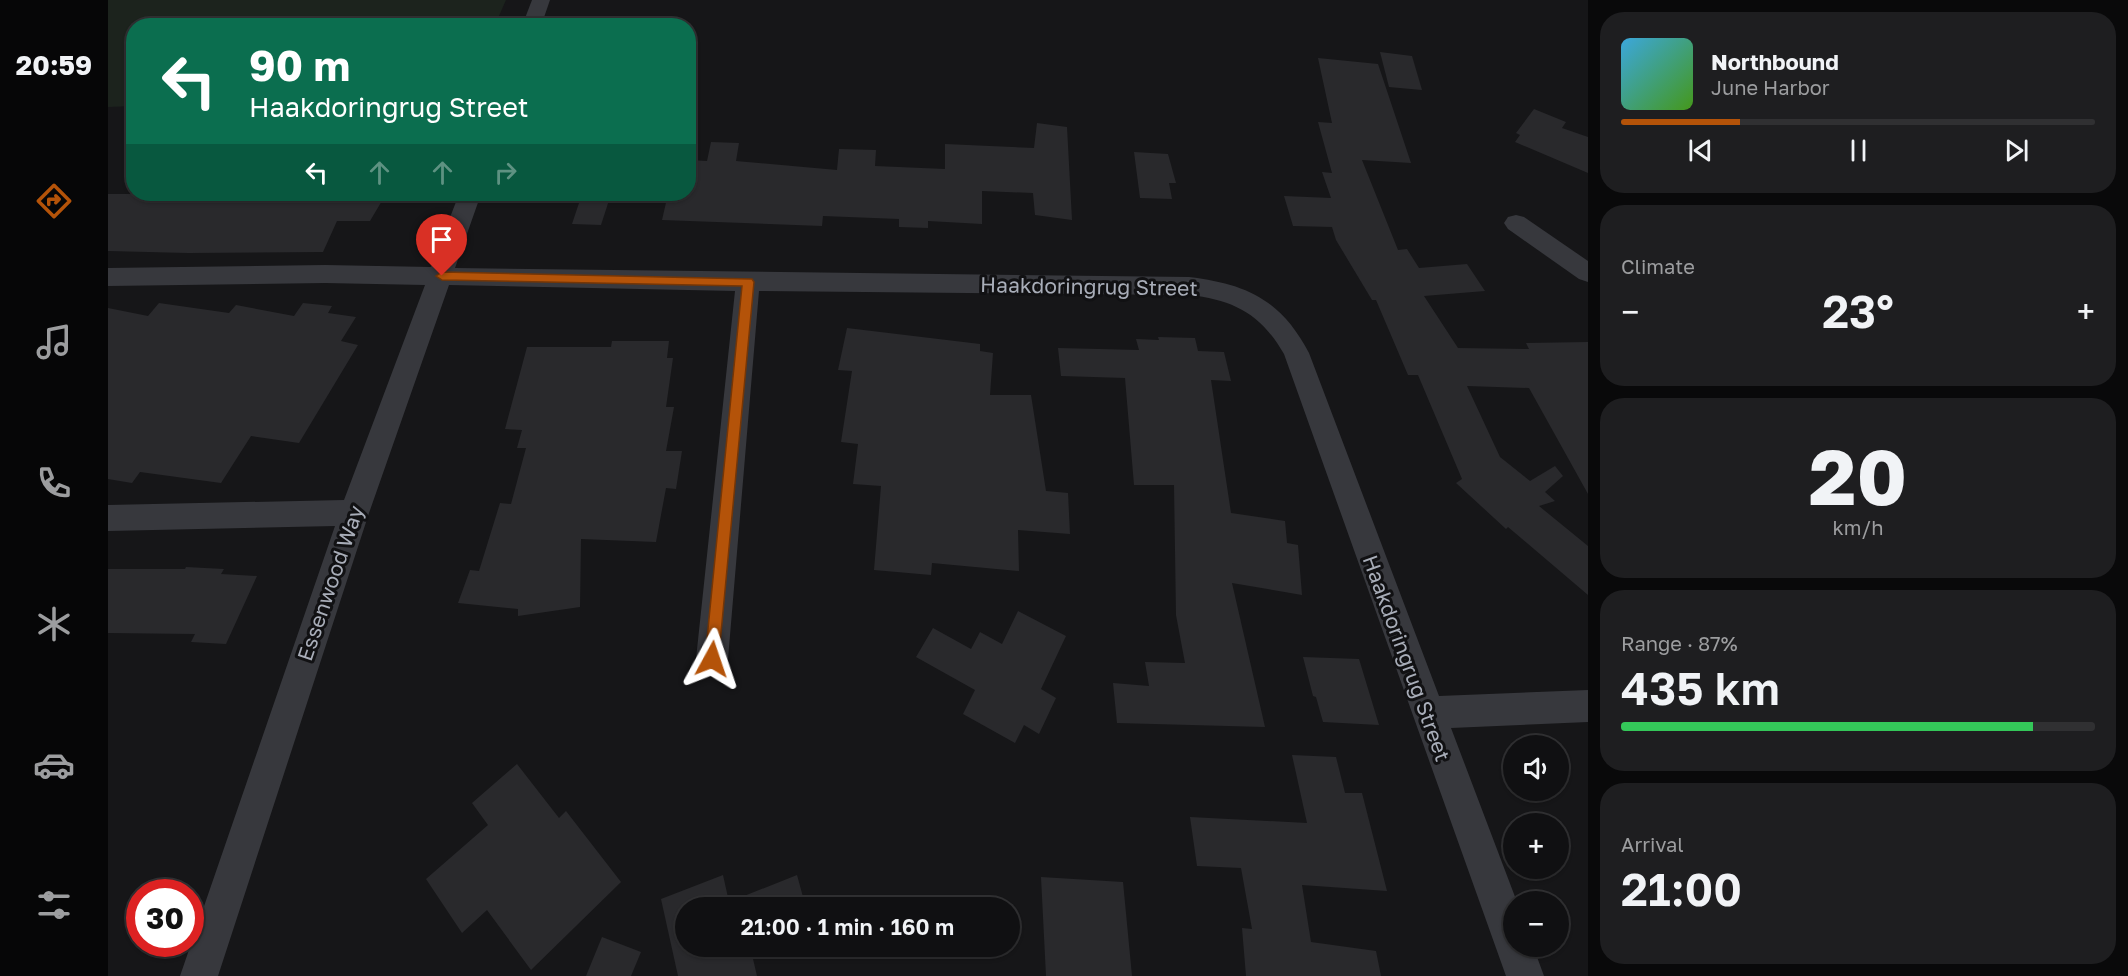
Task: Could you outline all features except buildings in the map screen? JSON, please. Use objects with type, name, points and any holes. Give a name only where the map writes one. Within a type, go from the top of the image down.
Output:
[{"type":"street","points":[[534,18],[541,0]]},
{"type":"street","name":"Essenwood Way","points":[[199,976],[354,513],[468,201]]},
{"type":"street","points":[[1516,223],[1588,273]]},
{"type":"street","name":"Haakdoringrug Street","points":[[108,277],[325,274],[748,282],[1189,286],[1213,288],[1237,295],[1259,307],[1275,321],[1296,353],[1503,916]]},
{"type":"street","points":[[712,659],[748,282]]},
{"type":"street","points":[[108,518],[354,513]]},
{"type":"street","points":[[1427,713],[1588,706]]},
{"type":"street","name":"Haakdoringrug Street","points":[[1518,957],[1525,976]]},
{"type":"shaded area","points":[[108,0],[506,0],[498,18],[126,18],[126,106],[108,107]]},
{"type":"route","points":[[442,276],[748,282],[712,659]]}]
